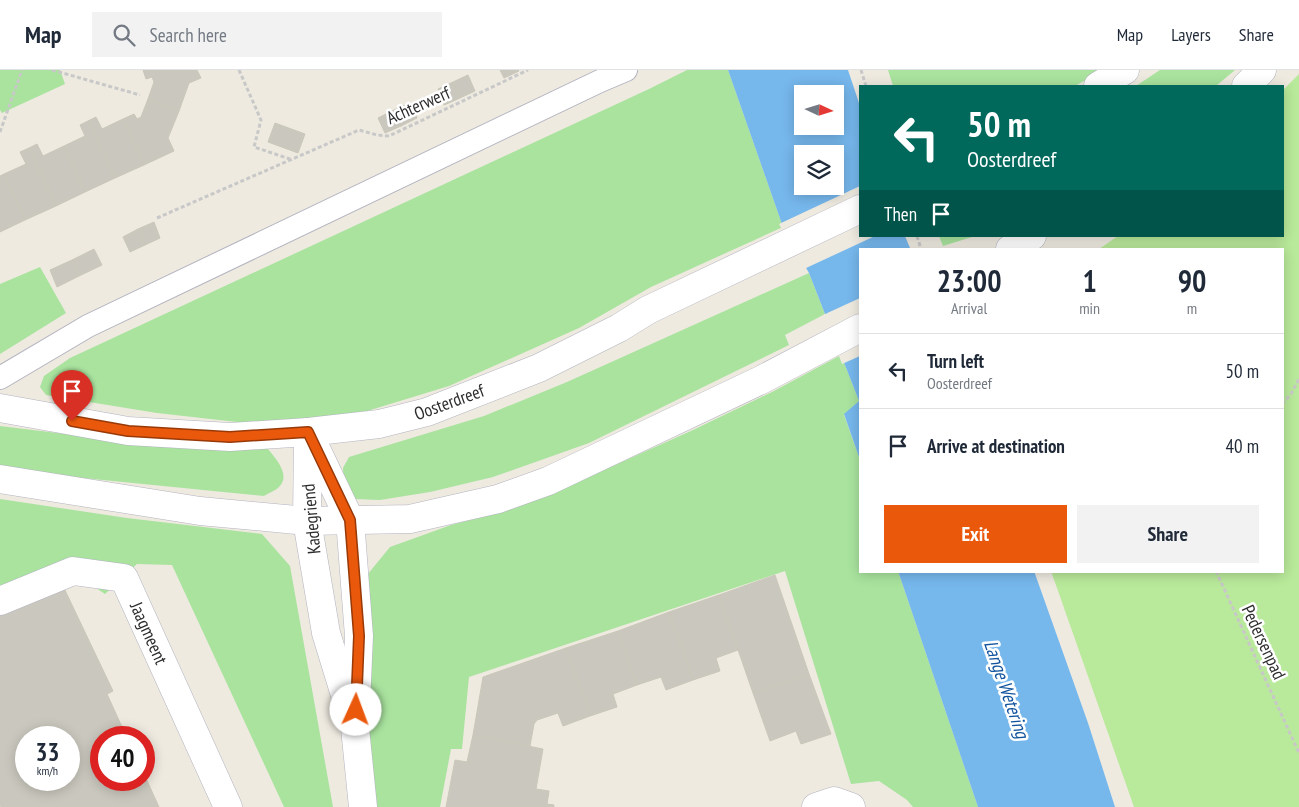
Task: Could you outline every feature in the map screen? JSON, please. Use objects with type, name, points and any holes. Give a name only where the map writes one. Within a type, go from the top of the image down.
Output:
[{"type":"main road","points":[[1100,85],[1125,70]]},
{"type":"main road","points":[[1247,85],[1262,70]]},
{"type":"main road","name":"Oosterdreef","points":[[0,408],[128,431],[230,437],[308,432],[379,424],[427,412],[539,368],[619,328],[648,310],[859,209]]},
{"type":"main road","points":[[0,479],[200,511],[307,521],[410,519],[498,499],[548,482],[760,380],[859,329]]},
{"type":"main road","name":"Kadegriend","points":[[308,432],[350,520],[359,636],[355,728],[364,807]]},
{"type":"main road","name":"Kadegriend","points":[[308,432],[307,521],[326,633],[355,728]]},
{"type":"main road","name":"Jaagmeent","points":[[0,601],[73,571],[124,578],[228,807]]},
{"type":"main road","points":[[816,807],[834,801],[851,807]]},
{"type":"lane","points":[[0,378],[88,326],[626,70]]},
{"type":"path","points":[[0,132],[22,70]]},
{"type":"path","points":[[52,70],[140,95]]},
{"type":"path","points":[[239,70],[261,120],[254,147],[290,159]]},
{"type":"path","name":"Achterwerf","points":[[157,218],[359,130],[390,136],[528,70]]},
{"type":"path","points":[[861,70],[866,85]]},
{"type":"path","points":[[1284,402],[1291,394],[1299,379]]},
{"type":"path","name":"Pedersenpad","points":[[1217,573],[1299,753]]},
{"type":"green space","points":[[0,70],[60,70],[65,84],[2,113],[0,110]]},
{"type":"green space","points":[[687,70],[728,70],[783,227],[651,287],[579,328],[449,386],[341,419],[246,423],[157,413],[46,395],[40,387],[44,376],[70,358]]},
{"type":"green space","points":[[888,70],[1104,70],[1077,85],[893,85]]},
{"type":"green space","points":[[1160,70],[1235,70],[1217,85],[1138,85]]},
{"type":"green space","points":[[1299,74],[1299,807],[1134,807],[1052,573],[1284,573],[1284,248],[1100,248],[1117,237],[1284,237],[1284,89]]},
{"type":"green space","points":[[939,237],[972,237],[943,246]]},
{"type":"green space","points":[[40,267],[66,313],[0,354],[0,284]]},
{"type":"green space","points":[[809,273],[825,314],[785,335],[789,345],[589,443],[493,477],[430,492],[380,500],[355,499],[344,487],[343,468],[349,457],[484,416],[567,382]]},
{"type":"green space","points":[[841,355],[859,401],[844,415],[859,457],[859,573],[899,573],[978,807],[913,807],[907,800],[879,781],[851,784],[785,571],[469,677],[462,749],[451,749],[440,807],[376,807],[357,621],[363,580],[390,547],[451,525],[500,512],[586,478],[772,392]]},
{"type":"green space","points":[[0,426],[90,437],[268,449],[281,468],[283,478],[278,488],[264,496],[73,477],[0,467]]},
{"type":"green space","points":[[0,499],[127,518],[262,534],[290,566],[333,807],[284,807],[172,565],[137,564],[105,594],[87,582],[0,595]]},
{"type":"water","points":[[728,70],[848,70],[859,103],[859,237],[905,237],[910,248],[859,248],[859,401],[809,273],[783,227]]},
{"type":"water","points":[[859,401],[859,457],[844,414]]},
{"type":"water","name":"Lange Wetering","points":[[899,573],[1035,573],[1088,723],[1115,807],[978,807]]},
{"type":"pier","points":[[859,186],[859,237],[873,237],[804,269],[779,224]]},
{"type":"pier","points":[[859,298],[859,356],[842,364],[823,315]]},
{"type":"building","points":[[143,70],[197,70],[201,78],[189,83],[179,111],[148,99],[154,82],[152,77],[146,79]]},
{"type":"building","points":[[500,70],[518,70],[519,71],[504,78]]},
{"type":"building","points":[[468,75],[475,91],[460,98],[453,82]]},
{"type":"building","points":[[453,82],[460,98],[444,105],[438,89]]},
{"type":"building","points":[[148,99],[179,111],[168,138],[174,151],[144,165],[123,119],[134,114],[137,119],[141,117]]},
{"type":"building","points":[[410,103],[417,118],[401,126],[394,110]]},
{"type":"building","points":[[394,110],[401,126],[385,133],[378,118]]},
{"type":"building","points":[[96,117],[102,129],[123,119],[144,165],[115,178],[88,121]]},
{"type":"building","points":[[88,121],[115,178],[85,192],[64,146],[85,136],[80,125]]},
{"type":"building","points":[[275,123],[305,134],[298,153],[268,142]]},
{"type":"building","points":[[37,144],[43,156],[64,146],[85,192],[56,206],[29,148]]},
{"type":"building","points":[[29,148],[56,206],[25,220],[4,174],[26,164],[20,152]]},
{"type":"building","points":[[4,174],[25,220],[0,232],[0,176]]},
{"type":"building","points":[[154,222],[160,238],[145,245],[138,229]]},
{"type":"building","points":[[138,229],[145,245],[130,252],[123,237]]},
{"type":"building","points":[[94,249],[102,265],[79,276],[72,260]]},
{"type":"building","points":[[72,260],[79,276],[57,287],[50,270]]},
{"type":"building","points":[[775,575],[809,674],[753,693],[719,595]]},
{"type":"building","points":[[62,584],[113,691],[107,694],[122,726],[90,726],[90,791],[152,791],[159,807],[1,807],[0,613]]},
{"type":"building","points":[[719,595],[738,650],[716,658],[720,671],[693,680],[669,612]]},
{"type":"building","points":[[669,612],[693,680],[666,690],[661,677],[637,685],[618,631]]},
{"type":"building","points":[[618,631],[637,685],[613,694],[617,707],[590,716],[566,648]]},
{"type":"building","points":[[566,648],[590,716],[563,726],[558,713],[537,720],[534,724],[530,746],[473,735],[483,677]]},
{"type":"building","points":[[809,674],[831,734],[801,744],[796,731],[770,741],[753,693]]},
{"type":"building","points":[[473,735],[543,749],[536,789],[549,791],[547,804],[554,805],[554,807],[446,807],[455,760],[467,762]]},
{"type":"route","points":[[72,421],[128,431],[230,437],[308,432],[350,520],[359,636],[356,710]]}]
